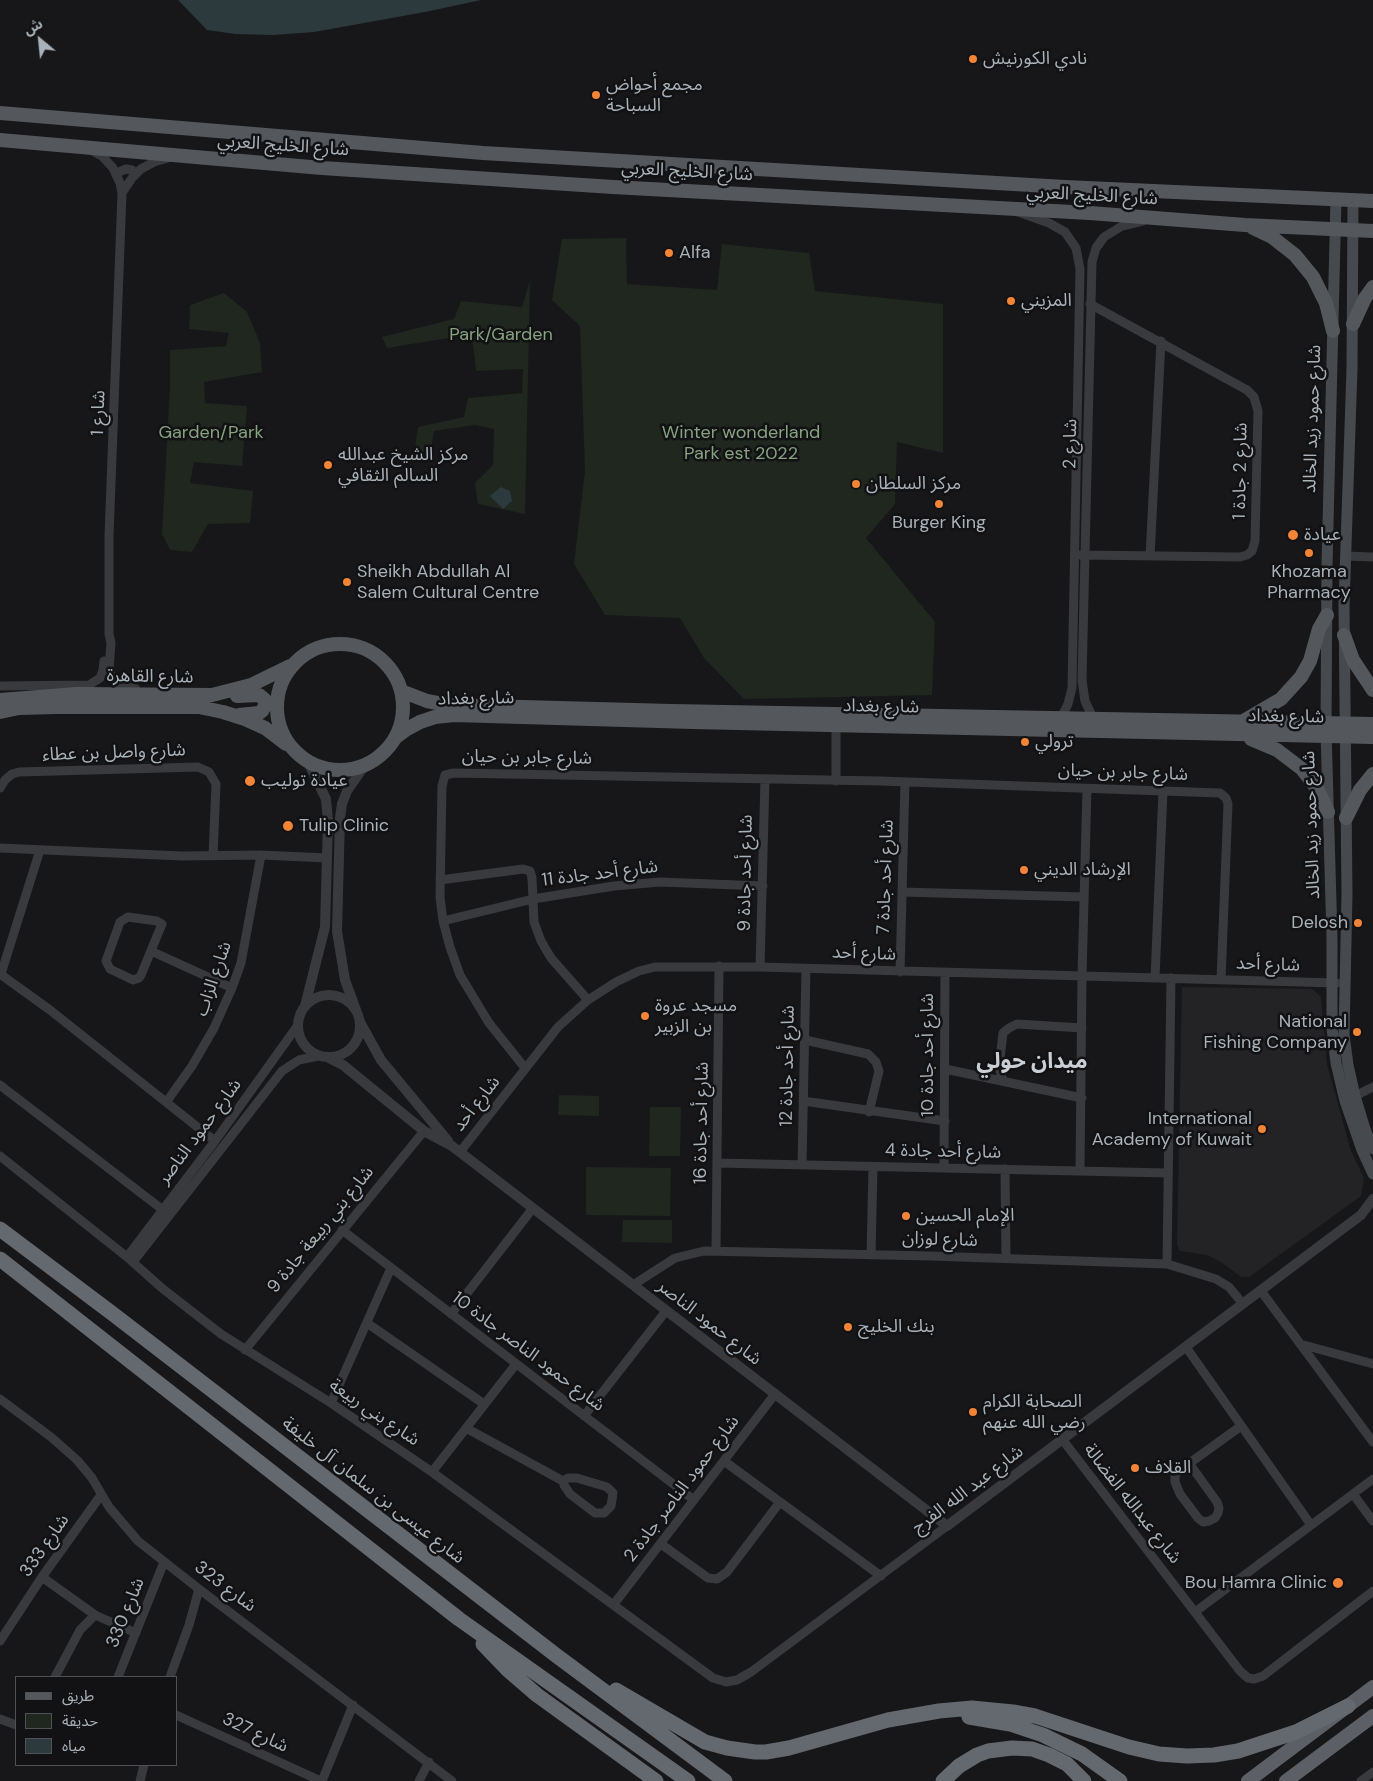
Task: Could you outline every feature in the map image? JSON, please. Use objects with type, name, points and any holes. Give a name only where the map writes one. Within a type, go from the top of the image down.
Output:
[{"type":"highway","name":"شارع عيسى بن سلمان آل خليفة","points":[[0,1229],[557,1656],[725,1781]]},
{"type":"highway","points":[[0,1259],[459,1619],[688,1781]]},
{"type":"highway","points":[[459,1619],[508,1670],[537,1695],[656,1781]]},
{"type":"highway","points":[[557,1656],[696,1738],[728,1748],[766,1752],[811,1743],[866,1725],[912,1715],[972,1708],[1013,1712],[1055,1722],[1129,1747],[1159,1754],[1187,1756],[1238,1751],[1265,1744],[1296,1732],[1348,1706]]},
{"type":"highway","points":[[1248,1781],[1373,1687]]},
{"type":"highway","points":[[912,1715],[967,1717],[996,1721],[1043,1735],[1082,1754],[1120,1781]]},
{"type":"highway","points":[[1286,1781],[1371,1718]]},
{"type":"highway","points":[[1295,1781],[1371,1718]]},
{"type":"highway","points":[[944,1781],[958,1766],[978,1755],[988,1751],[1012,1748],[1041,1752],[1059,1759],[1074,1770],[1084,1781]]},
{"type":"main road","name":"شارع الخليج العربي","points":[[0,113],[483,153],[1056,186],[1373,201]]},
{"type":"main road","name":"شارع الخليج العربي","points":[[0,140],[322,168],[533,182],[1373,231]]},
{"type":"main road","name":"شارع حمود زيد الخالد","points":[[1336,199],[1326,722],[1332,937],[1332,1028],[1336,1063],[1346,1101],[1362,1150],[1373,1174]]},
{"type":"main road","name":"شارع حمود زيد الخالد","points":[[1354,200],[1353,324],[1344,635],[1346,818],[1346,983],[1344,1036],[1355,1096],[1373,1149]]},
{"type":"main road","points":[[1245,225],[1272,237],[1295,254],[1313,277],[1326,303],[1333,331]]},
{"type":"main road","points":[[1353,324],[1365,298],[1373,287]]},
{"type":"main road","points":[[1243,721],[1281,698],[1301,677],[1310,661],[1319,629],[1327,615]]},
{"type":"main road","points":[[1344,635],[1357,668],[1373,690]]},
{"type":"main road","points":[[336,644],[355,645],[364,648],[380,658],[393,673],[401,690],[403,710],[399,730],[382,754],[366,765],[336,770],[308,762],[291,748],[278,724],[276,706],[279,688],[287,672],[293,664],[308,652],[317,648],[336,644]]},
{"type":"main road","name":"شارع القاهرة","points":[[0,700],[76,694],[203,696],[221,694],[258,682],[293,664]]},
{"type":"main road","name":"شارع بغداد","points":[[401,690],[427,701],[448,705],[671,711],[1326,722],[1345,730],[1373,737]]},
{"type":"main road","points":[[221,694],[233,696],[255,694],[263,697],[265,700],[264,708],[259,713],[235,715]]},
{"type":"main road","points":[[0,695],[16,698]]},
{"type":"main road","name":"شارع القاهرة","points":[[0,712],[19,708],[187,706],[235,715],[265,728],[291,748]]},
{"type":"main road","name":"شارع القاهرة","points":[[0,718],[57,707]]},
{"type":"main road","name":"شارع بغداد","points":[[395,738],[420,722],[454,714],[1327,736],[1373,724]]},
{"type":"main road","points":[[1233,734],[1268,745],[1294,762],[1313,782],[1328,812]]},
{"type":"main road","points":[[1346,818],[1356,797],[1373,774]]},
{"type":"street","name":"شارع 1","points":[[81,148],[96,152],[108,162],[117,174],[122,193],[109,536],[109,669],[114,680],[122,686],[167,696]]},
{"type":"street","points":[[122,193],[136,174],[154,162],[174,156]]},
{"type":"street","points":[[117,174],[126,169],[132,170],[136,174]]},
{"type":"street","name":"شارع 2","points":[[1014,210],[1055,225],[1065,232],[1073,242],[1078,253],[1080,270],[1080,554],[1083,688],[1085,701],[1093,718]]},
{"type":"street","name":"شارع 2","points":[[1061,718],[1068,704],[1072,688],[1080,554],[1092,262],[1099,242],[1122,226],[1135,222],[1166,219]]},
{"type":"street","points":[[1080,311],[1090,307]]},
{"type":"street","name":"شارع 2 جادة 1","points":[[1080,554],[1244,557],[1252,551],[1255,541],[1258,412],[1256,402],[1247,390],[1160,342],[1090,307]]},
{"type":"street","points":[[1150,556],[1160,342]]},
{"type":"street","points":[[1345,556],[1373,557]]},
{"type":"street","name":"شارع 1","points":[[0,686],[85,686],[93,683],[102,674],[105,643],[109,634]]},
{"type":"street","points":[[836,725],[836,780]]},
{"type":"street","points":[[308,762],[323,792],[327,806],[325,928],[305,1006],[301,1012],[298,1025],[299,1035],[303,1044],[310,1051],[324,1057],[339,1056],[349,1051],[356,1042],[360,1032],[360,1022],[345,980],[337,931],[342,804],[347,791],[366,765]]},
{"type":"street","name":"شارع واصل بن عطاء","points":[[0,788],[12,774],[20,772],[198,767],[209,772],[216,784],[213,856]]},
{"type":"street","name":"شارع جابر بن حيان","points":[[525,1068],[489,1023],[460,975],[443,921],[440,880],[442,786],[445,775],[454,773],[836,780],[1217,792],[1224,795],[1228,801],[1221,980]]},
{"type":"street","name":"شارع أحد جادة 9","points":[[760,967],[765,779]]},
{"type":"street","name":"شارع أحد جادة 7","points":[[900,972],[905,782]]},
{"type":"street","points":[[1080,1171],[1082,976],[1088,789]]},
{"type":"street","points":[[1155,978],[1163,791]]},
{"type":"street","points":[[0,848],[327,858]]},
{"type":"street","points":[[40,850],[0,974],[50,1010],[215,1141]]},
{"type":"street","name":"شارع الزاب","points":[[167,1101],[192,1066],[214,1028],[232,988],[241,963],[260,855]]},
{"type":"street","points":[[440,880],[523,869],[530,871],[534,922],[542,941],[551,958],[588,1000]]},
{"type":"street","name":"شارع أحد جادة 11","points":[[443,921],[532,898],[614,886],[660,882],[763,886]]},
{"type":"street","points":[[902,892],[1084,897]]},
{"type":"street","points":[[128,917],[157,921],[162,924],[151,951],[142,975],[133,980],[110,969],[107,965],[106,960],[120,922],[128,917]]},
{"type":"street","points":[[151,951],[232,988]]},
{"type":"street","name":"شارع أحد","points":[[456,1149],[558,1027],[588,1000],[616,982],[638,971],[655,967],[719,966],[1346,983]]},
{"type":"street","name":"شارع أحد جادة 16","points":[[716,1250],[719,966]]},
{"type":"street","name":"شارع أحد جادة 12","points":[[802,1165],[806,969]]},
{"type":"street","name":"شارع أحد جادة 10","points":[[944,1168],[945,973]]},
{"type":"street","points":[[1167,1264],[1171,978]]},
{"type":"street","points":[[305,1006],[322,996],[332,995],[350,1003],[356,1010]]},
{"type":"street","name":"شارع حمود الناصر","points":[[360,1022],[382,1060],[456,1149]]},
{"type":"street","points":[[1003,1081],[999,1067],[1003,1033],[1009,1028],[1017,1024],[1082,1028]]},
{"type":"street","name":"شارع حمود الناصر","points":[[130,1260],[163,1210],[298,1025]]},
{"type":"street","points":[[805,1040],[868,1054],[876,1062],[878,1071],[868,1112]]},
{"type":"street","name":"شارع حمود الناصر","points":[[130,1260],[282,1071],[299,1060],[324,1057],[343,1066],[424,1131],[456,1149],[947,1526]]},
{"type":"street","points":[[945,1069],[1082,1098]]},
{"type":"street","points":[[0,1085],[163,1210]]},
{"type":"street","points":[[1355,1096],[1373,1087]]},
{"type":"street","points":[[803,1101],[944,1122]]},
{"type":"street","points":[[403,1114],[412,1108],[415,1102]]},
{"type":"street","name":"شارع بني ربيعة جادة 9","points":[[244,1350],[424,1131]]},
{"type":"street","name":"شارع بني ربيعة","points":[[0,1156],[130,1260],[163,1289],[244,1350],[331,1403],[432,1472],[713,1678],[726,1682],[737,1680]]},
{"type":"street","name":"شارع أحد جادة 4","points":[[718,1163],[1168,1173]]},
{"type":"street","points":[[871,1254],[873,1167]]},
{"type":"street","points":[[1006,1169],[1006,1258]]},
{"type":"street","name":"شارع عبد الله الفرج","points":[[737,1680],[794,1641],[1362,1215],[1373,1199]]},
{"type":"street","points":[[451,1314],[533,1208]]},
{"type":"street","name":"شارع عبد الله الفرج","points":[[1362,1215],[1373,1213]]},
{"type":"street","name":"شارع حمود الناصر جادة 10","points":[[342,1230],[694,1500]]},
{"type":"street","name":"شارع لوزان","points":[[633,1285],[675,1258],[689,1253],[716,1250],[1006,1258],[1167,1264],[1216,1279],[1229,1287],[1243,1304]]},
{"type":"street","points":[[331,1403],[391,1268]]},
{"type":"street","points":[[1261,1291],[1373,1442]]},
{"type":"street","points":[[584,1416],[666,1310]]},
{"type":"street","points":[[367,1323],[484,1404]]},
{"type":"street","points":[[1300,1344],[1373,1364]]},
{"type":"street","points":[[1186,1347],[1311,1525]]},
{"type":"street","points":[[432,1472],[516,1364]]},
{"type":"street","name":"شارع حمود الناصر جادة 2","points":[[614,1604],[775,1394]]},
{"type":"street","name":"شارع 323","points":[[1,1402],[64,1448],[92,1478],[101,1496],[123,1524],[164,1562],[452,1781]]},
{"type":"street","points":[[1189,1463],[1218,1502],[1218,1513],[1215,1518],[1209,1521],[1203,1522],[1198,1518],[1180,1494],[1175,1482],[1175,1475],[1189,1463],[1241,1426]]},
{"type":"street","points":[[466,1428],[563,1480],[570,1494],[597,1513],[604,1513],[611,1506],[613,1496],[612,1491],[608,1487],[577,1478],[563,1480]]},
{"type":"street","name":"شارع عبدالله الفضالة","points":[[1062,1440],[1248,1678],[1254,1679],[1263,1676],[1373,1591]]},
{"type":"street","points":[[724,1461],[881,1576]]},
{"type":"street","points":[[1195,1612],[1373,1479]]},
{"type":"street","points":[[1353,1494],[1373,1521]]},
{"type":"street","name":"شارع 333","points":[[0,1641],[42,1577],[101,1496]]},
{"type":"street","points":[[661,1544],[708,1578],[717,1579],[727,1572],[780,1502]]},
{"type":"street","name":"شارع 330","points":[[118,1676],[164,1562]]},
{"type":"street","points":[[42,1577],[96,1615],[136,1633]]},
{"type":"street","points":[[170,1676],[189,1625],[199,1589]]},
{"type":"street","points":[[56,1676],[80,1630],[96,1615]]},
{"type":"street","points":[[322,1781],[353,1705]]},
{"type":"street","name":"شارع 327","points":[[178,1716],[322,1781]]},
{"type":"street","points":[[0,1719],[15,1725]]},
{"type":"street","points":[[419,1781],[429,1762]]},
{"type":"street","points":[[140,1781],[144,1766]]},
{"type":"street","points":[[1361,1781],[1373,1772]]},
{"type":"shaded area","name":"International Academy of Kuwait","points":[[1182,987],[1312,989],[1321,997],[1327,1064],[1351,1151],[1364,1178],[1361,1196],[1249,1277],[1241,1277],[1221,1262],[1207,1255],[1180,1251],[1177,1244]]},
{"type":"green space","name":"Winter wonderland Park est 2022","points":[[626,238],[627,284],[717,290],[722,244],[809,253],[815,291],[943,304],[943,453],[897,442],[895,504],[866,538],[935,622],[932,695],[744,699],[704,658],[680,618],[605,615],[574,564],[585,471],[580,326],[552,300],[562,239]]},
{"type":"green space","name":"Park/Garden","points":[[530,280],[525,514],[478,504],[475,483],[493,465],[494,429],[475,425],[434,431],[430,455],[414,454],[418,427],[464,417],[468,398],[522,393],[523,369],[476,371],[473,344],[467,335],[387,348],[382,337],[454,319],[461,301],[522,307]]},
{"type":"green space","name":"Garden/Park","points":[[224,293],[247,312],[260,343],[262,372],[204,382],[205,403],[247,406],[242,466],[194,462],[190,483],[253,491],[250,523],[208,524],[192,552],[170,550],[162,534],[170,387],[170,350],[226,346],[229,333],[189,329],[190,305]]},
{"type":"green space","points":[[559,1095],[599,1096],[599,1116],[558,1115]]},
{"type":"green space","points":[[650,1107],[681,1107],[680,1156],[649,1156]]},
{"type":"green space","points":[[586,1167],[671,1168],[670,1216],[586,1215]]},
{"type":"green space","points":[[623,1220],[672,1220],[672,1243],[622,1242]]},
{"type":"water","points":[[178,0],[481,0],[314,32],[273,35],[236,34],[207,30]]},
{"type":"water","points":[[501,487],[510,491],[512,501],[503,509],[490,496]]},
{"type":"place","name":"نادي الكورنيش","points":[[973,59]]},
{"type":"place","name":"مجمع أحواض السباحة","points":[[596,95]]},
{"type":"place","name":"Alfa","points":[[669,253]]},
{"type":"place","name":"المزيني","points":[[1011,301]]},
{"type":"place","name":"مركز الشيخ عبدالله السالم الثقافي","points":[[328,465]]},
{"type":"place","name":"مركز السلطان","points":[[856,484]]},
{"type":"place","name":"Burger King","points":[[939,504]]},
{"type":"place","name":"عيادة","points":[[1293,535]]},
{"type":"place","name":"Khozama Pharmacy","points":[[1309,553]]},
{"type":"place","name":"Sheikh Abdullah Al Salem Cultural Centre","points":[[347,582]]},
{"type":"place","name":"ترولي","points":[[1025,742]]},
{"type":"place","name":"عيادة توليب","points":[[250,781]]},
{"type":"place","name":"Tulip Clinic","points":[[288,826]]},
{"type":"place","name":"الإرشاد الديني","points":[[1024,870]]},
{"type":"place","name":"Delosh","points":[[1358,923]]},
{"type":"place","name":"مسجد عروة بن الزبير","points":[[645,1016]]},
{"type":"place","name":"National Fishing Company","points":[[1357,1032]]},
{"type":"place","name":"International Academy of Kuwait","points":[[1262,1129]]},
{"type":"place","name":"الإمام الحسين","points":[[906,1216]]},
{"type":"place","name":"بنك الخليج","points":[[848,1327]]},
{"type":"place","name":"الصحابة الكرام رضي الله عنهم","points":[[973,1412]]},
{"type":"place","name":"القلاف","points":[[1135,1468]]},
{"type":"place","name":"Bou Hamra Clinic","points":[[1338,1583]]},
{"type":"district","name":"ميدان حولي","points":[[1032,1062]]}]
